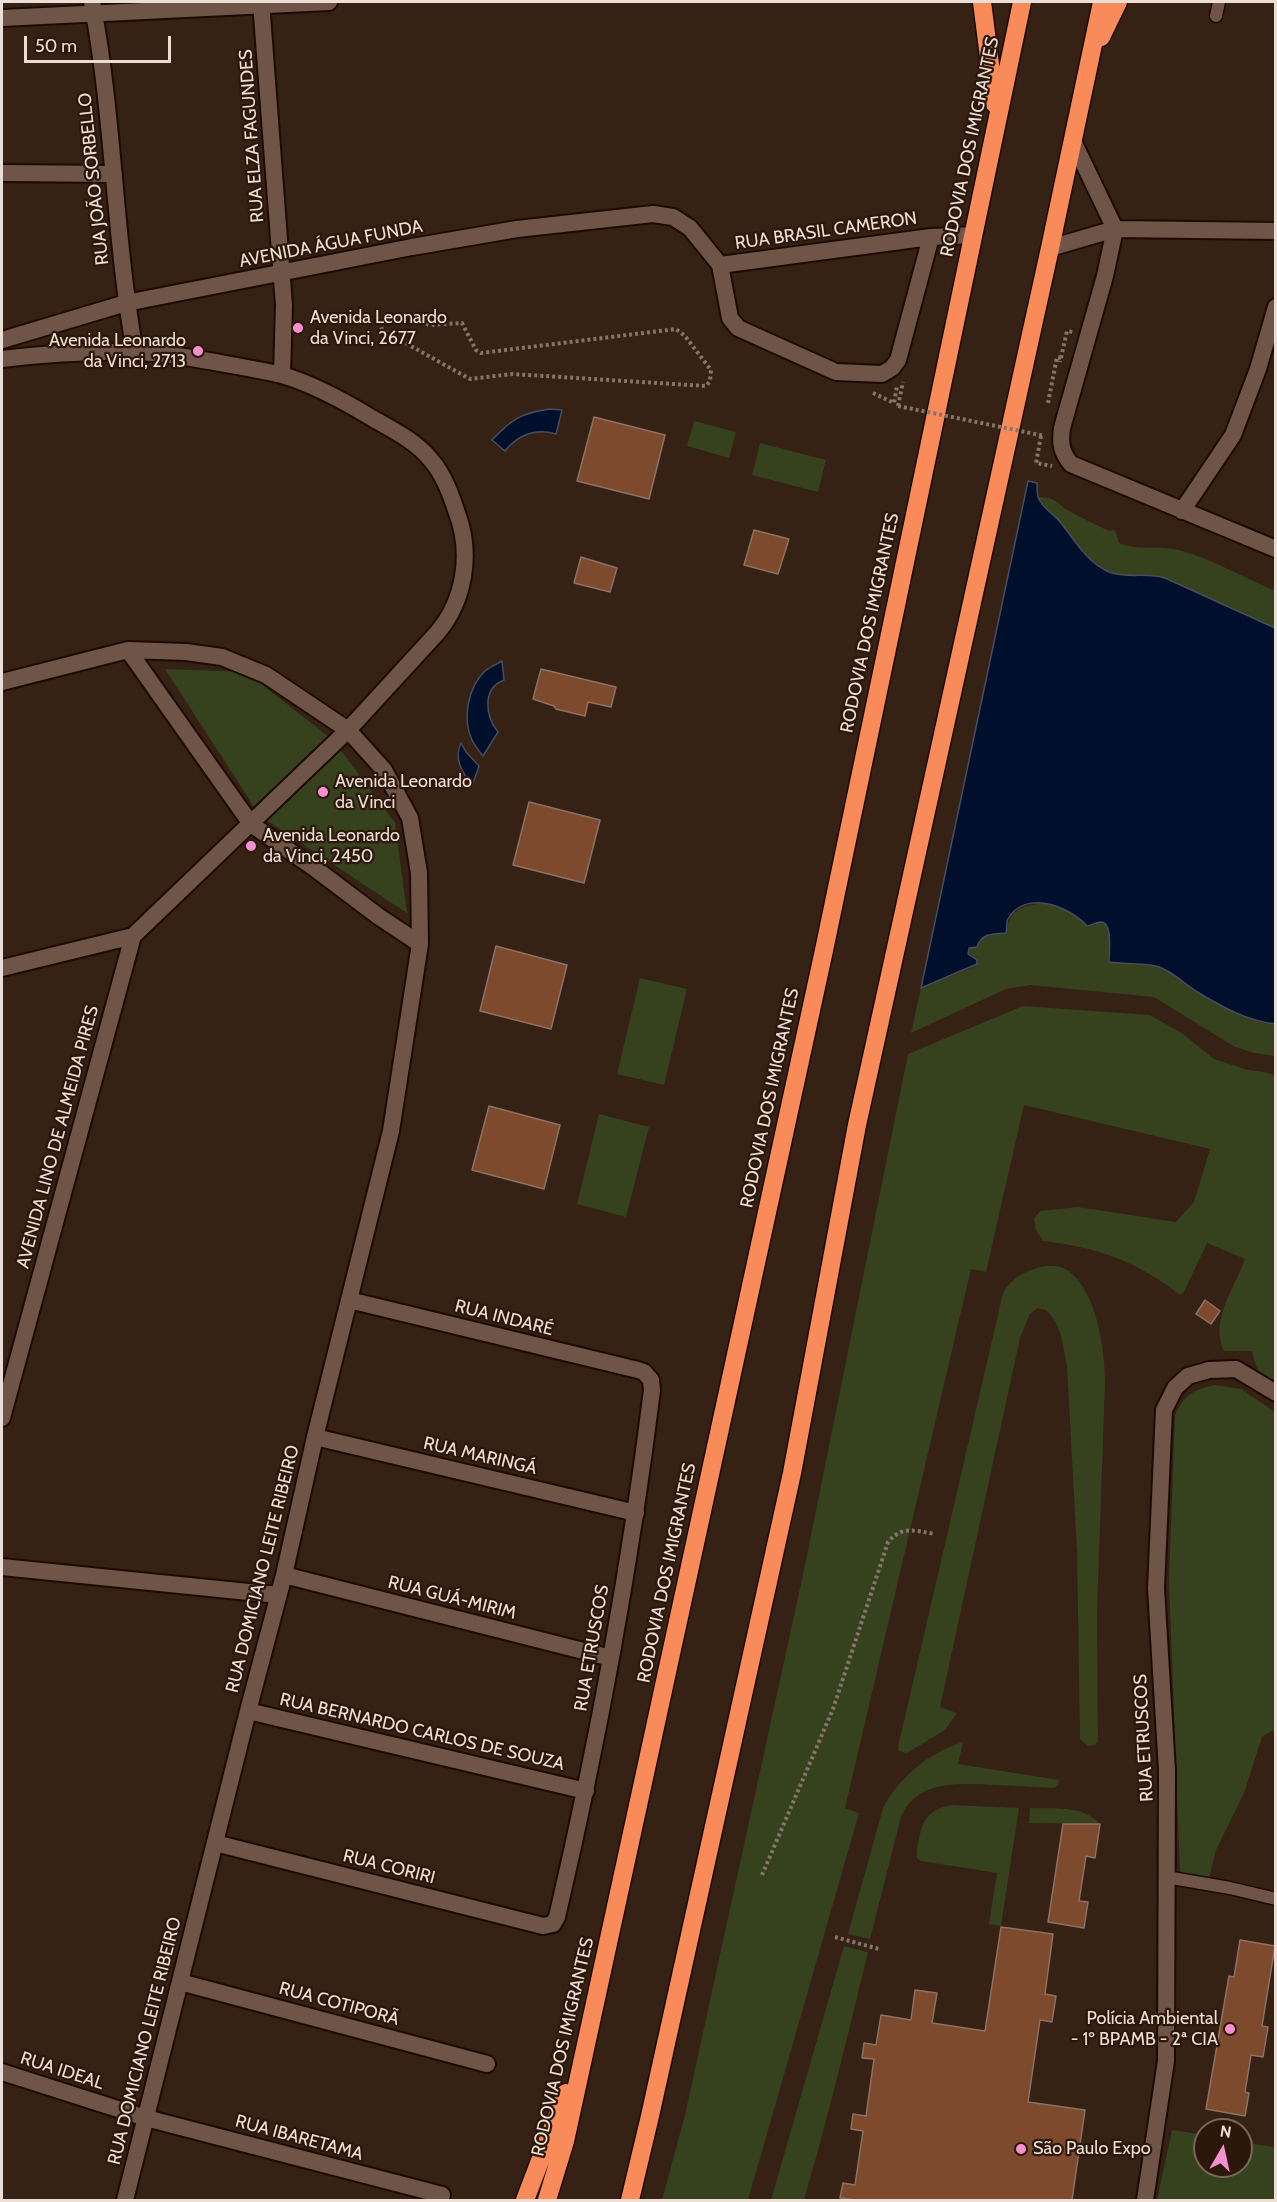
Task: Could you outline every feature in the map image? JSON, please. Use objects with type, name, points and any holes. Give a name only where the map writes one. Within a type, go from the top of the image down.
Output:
[{"type":"highway","points":[[982,2],[997,117]]},
{"type":"highway","name":"RODOVIA DOS IMIGRANTES","points":[[547,2200],[565,2141],[588,2038],[823,955],[1022,2]]},
{"type":"highway","points":[[630,2200],[651,2116],[792,1473],[857,1125],[1102,2]]},
{"type":"highway","points":[[1090,60],[1118,2]]},
{"type":"highway","points":[[525,2200],[588,2038]]},
{"type":"street","points":[[2,18],[93,8],[329,2]]},
{"type":"street","name":"RUA ELZA FAGUNDES","points":[[261,3],[284,304],[282,375]]},
{"type":"street","name":"RUA JOÃO SORBELLO","points":[[93,8],[114,174],[126,303],[135,352]]},
{"type":"street","points":[[1073,141],[1115,229],[1106,276],[1062,428],[1060,442],[1063,454],[1071,464],[1275,549]]},
{"type":"street","points":[[2,173],[114,174]]},
{"type":"street","name":"AVENIDA ÁGUA FUNDA","points":[[2,340],[126,303],[412,247],[517,230],[653,214],[673,217],[690,228],[720,265]]},
{"type":"street","points":[[1050,248],[1115,229],[1275,231]]},
{"type":"street","name":"RUA BRASIL CAMERON","points":[[720,265],[931,237],[973,235]]},
{"type":"street","points":[[720,265],[730,318],[738,327],[836,372],[875,375],[886,372],[898,360],[931,237]]},
{"type":"street","points":[[1182,511],[1233,435],[1258,369],[1275,307]]},
{"type":"street","points":[[2,360],[94,352],[135,352],[205,360],[282,375],[314,388],[357,409],[407,438],[431,460],[448,489],[464,531],[466,554],[463,581],[447,621],[348,730],[133,936],[2,968]]},
{"type":"street","points":[[128,650],[251,824],[420,944]]},
{"type":"street","name":"RUA DOMICIANO LEITE RIBEIRO","points":[[2,682],[128,650],[186,652],[222,657],[266,675],[348,730],[384,770],[410,818],[419,873],[420,944],[391,1131],[315,1437],[284,1575],[125,2200]]},
{"type":"street","name":"AVENIDA LINO DE ALMEIDA PIRES","points":[[2,1419],[133,936]]},
{"type":"street","name":"RUA INDARÉ","points":[[349,1300],[638,1370],[648,1376]]},
{"type":"street","name":"RUA ETRUSCOS","points":[[1145,2200],[1166,2061],[1167,1771],[1156,1588],[1164,1410],[1174,1388],[1188,1376],[1209,1370],[1236,1369],[1275,1393]]},
{"type":"street","name":"RUA ETRUSCOS","points":[[553,1924],[557,1917],[586,1791],[636,1513],[652,1390],[648,1376]]},
{"type":"street","name":"RUA MARINGÁ","points":[[315,1437],[636,1513]]},
{"type":"street","points":[[2,1567],[278,1595]]},
{"type":"street","name":"RUA GUÁ-MIRIM","points":[[284,1575],[610,1658]]},
{"type":"street","name":"RUA BERNARDO CARLOS DE SOUZA","points":[[248,1710],[586,1791]]},
{"type":"street","name":"RUA CORIRI","points":[[215,1843],[543,1926],[553,1924]]},
{"type":"street","name":"RUA COTIPORÃ","points":[[180,1982],[487,2064]]},
{"type":"street","name":"RUA IDEAL","points":[[2,2072],[146,2118]]},
{"type":"street","name":"RUA IBARETAMA","points":[[146,2118],[442,2196]]},
{"type":"lane","points":[[1216,16],[1219,2]]},
{"type":"lane","points":[[1166,1877],[1230,1887],[1275,1899]]},
{"type":"path","points":[[410,315],[429,325],[462,324],[476,350],[481,353],[676,329],[685,336],[711,370],[711,376],[706,386],[512,374],[470,379],[382,330],[380,323],[384,319],[410,315]]},
{"type":"path","points":[[1061,358],[1067,331]]},
{"type":"path","points":[[898,406],[1043,436],[1036,463],[1050,466]]},
{"type":"path","points":[[762,1875],[832,1708],[888,1542],[895,1534],[906,1530],[935,1534]]},
{"type":"path","points":[[835,1937],[879,1949]]},
{"type":"green space","points":[[694,421],[736,432],[729,458],[687,446]]},
{"type":"green space","points":[[760,443],[826,460],[818,492],[752,475]]},
{"type":"green space","points":[[1038,497],[1052,499],[1083,519],[1109,531],[1115,530],[1119,543],[1134,547],[1179,550],[1215,563],[1275,591],[1275,628],[1164,578],[1124,575],[1108,571],[1091,560]]},
{"type":"green space","points":[[165,669],[246,672],[334,741],[395,823],[407,913],[260,816]]},
{"type":"green space","points":[[1051,903],[1072,912],[1087,926],[1099,922],[1105,923],[1110,939],[1110,962],[1156,966],[1178,976],[1198,992],[1259,1022],[1275,1024],[1275,1056],[1235,1047],[1154,997],[1030,985],[1006,989],[911,1033],[921,988],[974,967],[977,960],[968,954],[969,948],[978,946],[985,936],[993,933],[1006,933],[1011,917],[1021,908]]},
{"type":"green space","points":[[640,978],[687,989],[664,1085],[617,1074]]},
{"type":"green space","points":[[1023,1006],[1150,1015],[1183,1034],[1214,1059],[1248,1070],[1275,1075],[1275,1386],[1259,1372],[1252,1351],[1224,1351],[1220,1339],[1221,1316],[1245,1259],[1207,1243],[1184,1292],[1180,1295],[1132,1265],[1081,1247],[1043,1241],[1036,1230],[1034,1219],[1040,1211],[1078,1207],[1176,1222],[1194,1202],[1210,1149],[1024,1105],[986,1272],[971,1269],[845,1808],[859,1813],[748,2200],[662,2200],[685,2115],[804,1570],[908,1054]]},
{"type":"green space","points":[[599,1114],[649,1127],[626,1217],[577,1204]]},
{"type":"green space","points":[[1044,1266],[1067,1270],[1086,1291],[1097,1322],[1103,1354],[1105,1383],[1097,1613],[1098,1741],[1095,1745],[1088,1746],[1080,1739],[1077,1551],[1067,1366],[1061,1336],[1055,1322],[1046,1310],[1037,1308],[1030,1314],[1020,1338],[940,1707],[957,1713],[945,1730],[907,1753],[899,1751],[898,1747],[1003,1293],[1021,1275]]},
{"type":"green space","points":[[1215,1385],[1241,1389],[1275,1412],[1275,1729],[1262,1737],[1244,1793],[1216,1850],[1209,1879],[1180,1874],[1169,1581],[1175,1415],[1182,1402],[1190,1394]]},
{"type":"green space","points":[[963,1742],[958,1764],[1059,1780],[1058,1785],[1054,1788],[956,1784],[930,1789],[918,1795],[901,1817],[870,1939],[848,1934],[883,1808],[898,1786],[917,1767],[939,1752]]},
{"type":"green space","points":[[952,1805],[1019,1808],[1001,1926],[989,1924],[997,1873],[921,1861],[917,1858],[918,1844],[925,1820],[938,1809]]},
{"type":"green space","points":[[1030,1808],[1077,1811],[1086,1814],[1100,1824],[1029,1823]]},
{"type":"green space","points":[[844,1946],[868,1952],[830,2107],[804,2200],[771,2200]]},
{"type":"green space","points":[[1172,2130],[1193,2133],[1193,2178],[1253,2178],[1253,2144],[1275,2147],[1275,2200],[1157,2200]]},
{"type":"water","points":[[550,409],[562,410],[556,434],[534,432],[528,434],[516,440],[505,451],[492,440],[518,418]]},
{"type":"water","points":[[1028,481],[1037,483],[1038,497],[1042,504],[1060,522],[1087,557],[1101,568],[1116,574],[1165,578],[1275,628],[1275,1024],[1245,1017],[1226,1008],[1162,968],[1109,962],[1109,933],[1105,923],[1099,922],[1087,926],[1069,912],[1047,904],[1025,905],[1016,910],[1008,919],[1006,933],[988,935],[981,939],[977,947],[969,948],[968,954],[977,960],[977,964],[921,988]]},
{"type":"water","points":[[502,661],[504,680],[492,689],[488,703],[490,718],[498,732],[483,756],[469,732],[468,704],[479,678]]},
{"type":"water","points":[[461,743],[479,766],[472,786],[462,771],[459,760]]},
{"type":"building","points":[[594,417],[665,435],[649,499],[577,481]]},
{"type":"building","points":[[754,530],[789,539],[778,574],[744,565]]},
{"type":"building","points":[[581,557],[617,568],[610,592],[574,583]]},
{"type":"building","points":[[541,669],[616,687],[611,707],[588,702],[585,716],[556,709],[554,706],[533,699]]},
{"type":"building","points":[[529,802],[600,820],[584,883],[513,865]]},
{"type":"building","points":[[496,946],[567,965],[551,1029],[480,1011]]},
{"type":"building","points":[[489,1106],[560,1125],[544,1189],[472,1170]]},
{"type":"building","points":[[1205,1300],[1220,1311],[1211,1324],[1196,1314]]},
{"type":"building","points":[[1063,1824],[1100,1824],[1095,1858],[1086,1856],[1079,1901],[1088,1902],[1084,1928],[1048,1922]]},
{"type":"building","points":[[1001,1927],[1053,1934],[1045,1994],[1056,1996],[1052,2022],[1040,2020],[1028,2102],[1085,2110],[1072,2200],[856,2200],[840,2198],[843,2183],[855,2185],[863,2131],[851,2129],[853,2114],[866,2116],[874,2059],[862,2058],[864,2043],[876,2045],[881,2015],[911,2020],[915,1990],[937,1993],[932,2023],[985,2031]]},
{"type":"building","points":[[1240,1940],[1275,1946],[1262,2026],[1268,2027],[1263,2057],[1251,2055],[1245,2092],[1249,2093],[1245,2116],[1206,2109],[1229,1976],[1234,1977]]},
{"type":"place","name":"Avenida Leonardo da Vinci, 2677","points":[[298,328]]},
{"type":"place","name":"Avenida Leonardo da Vinci, 2713","points":[[198,351]]},
{"type":"place","name":"Avenida Leonardo da Vinci","points":[[323,792]]},
{"type":"place","name":"Avenida Leonardo da Vinci, 2450","points":[[251,846]]},
{"type":"place","name":"Polícia Ambiental - 1º BPAMB - 2ª CIA","points":[[1230,2029]]},
{"type":"place","name":"São Paulo Expo","points":[[1021,2149]]}]
